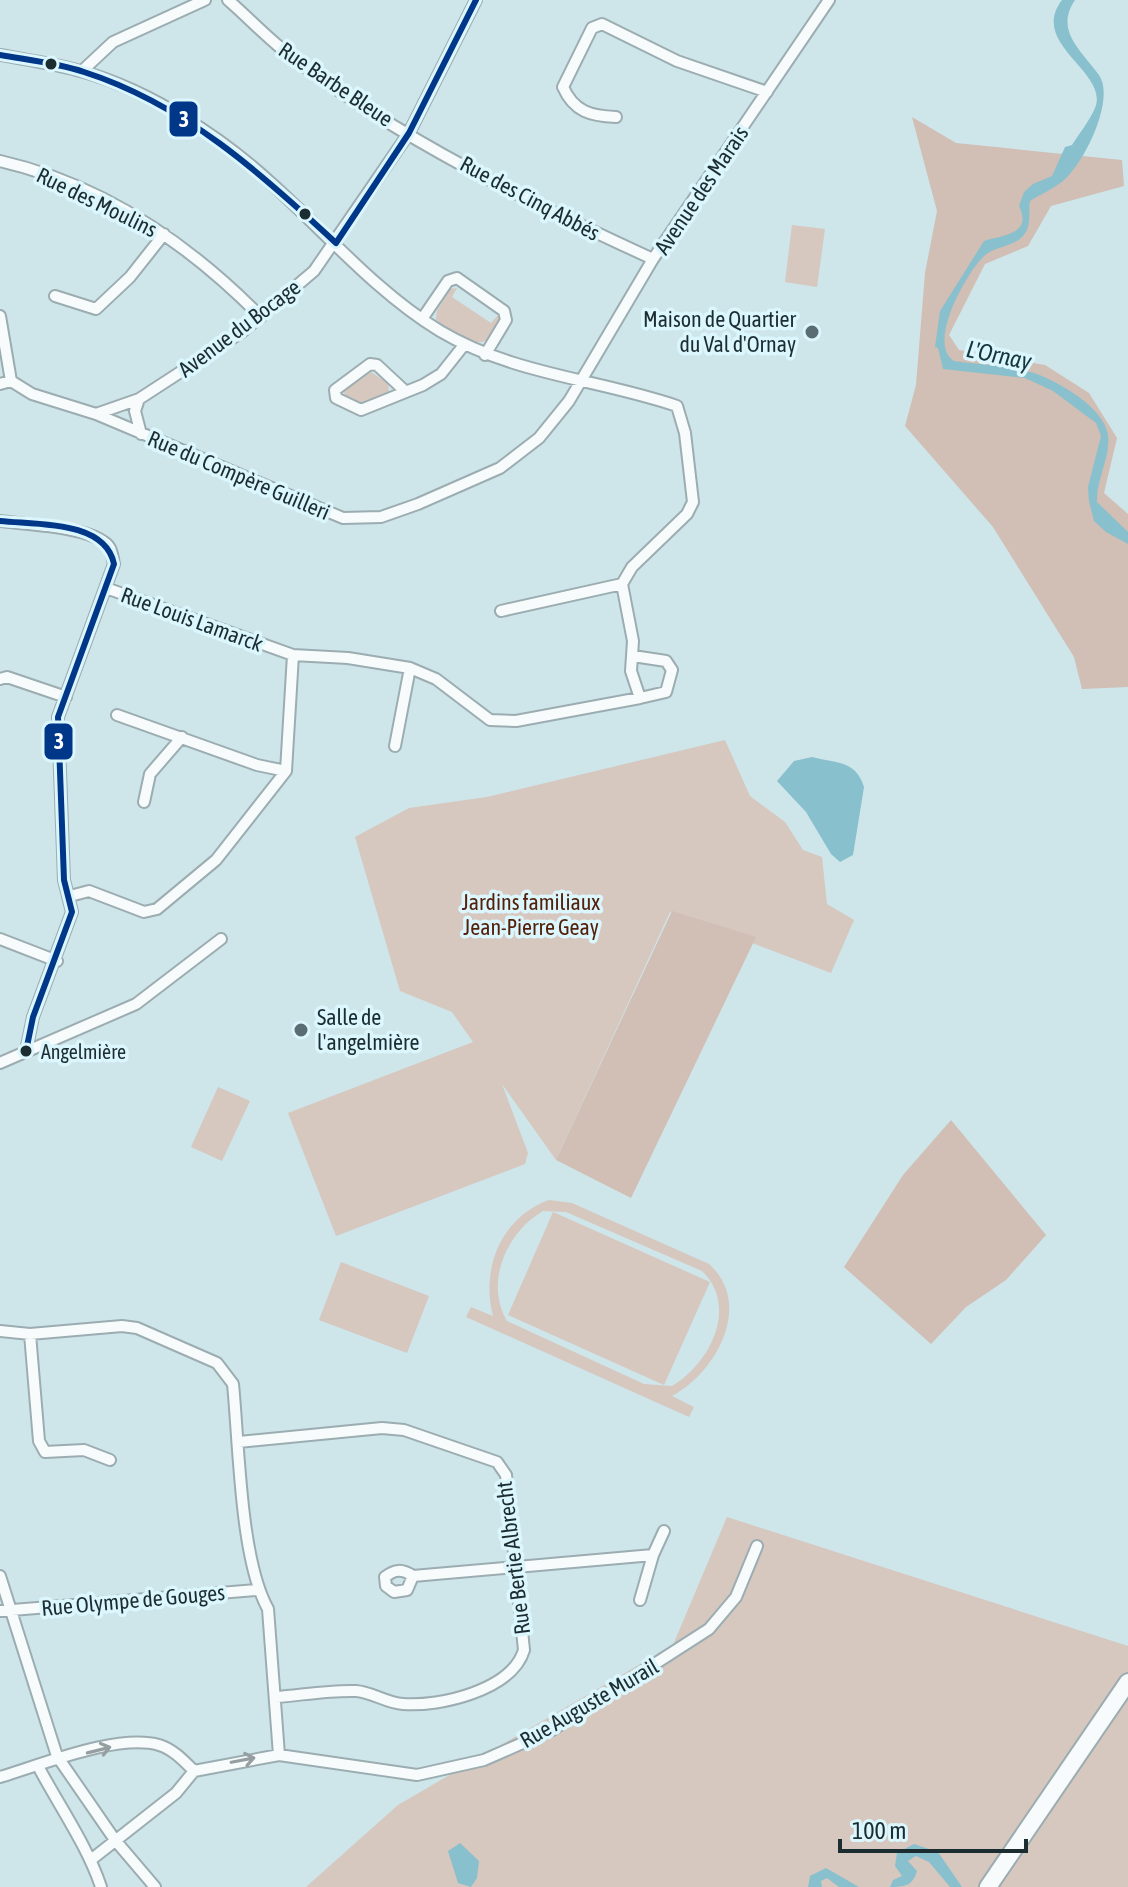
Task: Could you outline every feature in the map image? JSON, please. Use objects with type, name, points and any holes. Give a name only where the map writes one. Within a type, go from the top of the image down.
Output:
[{"type":"main road","points":[[988,1887],[1126,1680]]},
{"type":"street","points":[[82,71],[96,54],[113,42],[205,0]]},
{"type":"street","name":"Rue Barbe Bleue","points":[[228,0],[289,56],[409,133]]},
{"type":"street","name":"Avenue du Bocage","points":[[96,414],[139,399],[261,317],[314,271],[409,133],[476,0]]},
{"type":"street","name":"Avenue des Marais","points":[[578,383],[653,259],[829,0]]},
{"type":"street","points":[[616,117],[590,116],[569,100],[563,87],[592,28],[602,24],[677,61],[767,92]]},
{"type":"street","points":[[0,55],[82,71],[156,103],[228,148],[268,179],[422,319],[464,345],[485,355],[578,383],[677,406],[683,421],[693,502],[687,514],[624,576],[622,584],[633,656],[631,671],[640,698],[666,692],[672,670],[658,657],[633,656]]},
{"type":"street","name":"Rue des Cinq Abbés","points":[[409,133],[529,201],[653,259]]},
{"type":"street","name":"Rue des Moulins","points":[[0,161],[61,180],[128,211],[164,234],[235,290],[261,317]]},
{"type":"street","points":[[55,296],[96,309],[130,277],[164,234]]},
{"type":"street","points":[[422,319],[448,281],[457,278],[504,311],[506,320],[485,355]]},
{"type":"street","points":[[0,316],[6,383],[96,414]]},
{"type":"street","points":[[406,392],[377,365],[370,364],[335,390],[336,398],[361,410],[406,392],[441,374],[464,345]]},
{"type":"street","name":"Rue du Compère Guilleri","points":[[96,414],[343,518],[381,517],[500,468],[539,438],[578,383]]},
{"type":"street","points":[[139,399],[135,411],[141,434]]},
{"type":"street","name":"Rue Louis Lamarck","points":[[0,521],[83,533],[103,540],[111,548],[114,564],[106,588],[293,655],[348,658],[410,668],[436,679],[490,720],[516,721],[640,698]]},
{"type":"street","points":[[501,611],[622,584]]},
{"type":"street","points":[[26,1051],[33,1017],[57,961],[72,912],[64,880],[58,717],[106,588]]},
{"type":"street","points":[[70,896],[89,891],[144,912],[157,909],[216,860],[286,771],[293,655]]},
{"type":"street","points":[[395,746],[410,668]]},
{"type":"street","points":[[0,679],[7,677],[66,697]]},
{"type":"street","points":[[117,715],[257,765],[286,771]]},
{"type":"street","points":[[144,802],[150,774],[182,737]]},
{"type":"street","points":[[0,939],[57,961]]},
{"type":"street","points":[[0,1063],[136,1004],[221,939]]},
{"type":"street","points":[[0,1331],[30,1334],[122,1326],[137,1328],[217,1363],[233,1384],[257,1590],[268,1609],[279,1755]]},
{"type":"street","points":[[30,1334],[39,1441],[45,1452],[84,1450],[110,1460]]},
{"type":"street","name":"Rue Bertie Albrecht","points":[[239,1442],[382,1428],[404,1430],[497,1462],[506,1475],[524,1650],[516,1666],[485,1686],[454,1700],[403,1705],[352,1691],[276,1697]]},
{"type":"street","points":[[640,1600],[653,1555],[664,1531]]},
{"type":"street","name":"Rue Auguste Murail","points":[[194,1771],[279,1755],[417,1775],[484,1760],[552,1730],[709,1629],[736,1597],[757,1546]]},
{"type":"street","points":[[413,1576],[653,1555]]},
{"type":"street","points":[[0,1576],[5,1610],[60,1760],[115,1840],[155,1887]]},
{"type":"street","name":"Rue Olympe de Gouges","points":[[5,1610],[257,1590]]},
{"type":"street","points":[[0,1777],[134,1742],[160,1745],[179,1756],[194,1771],[176,1793],[92,1859]]},
{"type":"street","points":[[38,1766],[76,1839],[92,1859],[101,1887]]},
{"type":"green space","points":[[792,225],[825,229],[817,287],[785,282]]},
{"type":"green space","points":[[457,288],[452,297],[491,323],[498,315],[499,321],[488,340],[467,340],[436,319],[437,311],[450,289]]},
{"type":"green space","points":[[371,372],[388,383],[389,392],[365,403],[345,398],[344,391]]},
{"type":"green space","name":"Jardins familiaux Jean-Pierre Geay","points":[[725,740],[750,796],[785,822],[803,850],[822,857],[827,904],[854,920],[831,973],[670,912],[556,1160],[502,1084],[528,1153],[525,1164],[336,1236],[288,1113],[473,1042],[452,1012],[400,991],[355,837],[409,808],[487,797]]},
{"type":"green space","points":[[218,1087],[250,1101],[222,1161],[191,1147]]},
{"type":"green space","points":[[549,1200],[572,1203],[709,1264],[722,1280],[728,1298],[729,1317],[724,1336],[703,1371],[672,1396],[694,1407],[689,1417],[466,1317],[471,1307],[493,1316],[490,1281],[498,1247],[518,1219]],"holes":[[[543,1211],[566,1212],[702,1271],[713,1285],[719,1317],[715,1333],[698,1364],[672,1386],[644,1384],[507,1321],[500,1306],[498,1290],[503,1259],[510,1245],[530,1220]]]},
{"type":"green space","points":[[553,1212],[710,1282],[664,1385],[508,1315]]},
{"type":"green space","points":[[341,1262],[429,1296],[407,1353],[319,1320]]},
{"type":"green space","points":[[727,1517],[1128,1646],[1128,1887],[306,1887],[398,1805],[673,1645]]},
{"type":"shaded area","points":[[912,117],[956,143],[1122,160],[1124,186],[1051,206],[1028,246],[985,264],[949,335],[959,350],[1045,365],[1089,393],[1117,438],[1104,493],[1128,514],[1128,687],[1082,689],[1074,657],[993,527],[905,426],[916,385],[925,273],[937,211]]},
{"type":"shaded area","points":[[672,911],[756,937],[631,1198],[556,1160]]},
{"type":"shaded area","points":[[951,1120],[1046,1235],[1006,1280],[966,1307],[931,1344],[844,1267],[903,1175]]},
{"type":"water","points":[[1062,0],[1075,0],[1069,11],[1069,31],[1103,86],[1103,100],[1095,131],[1071,173],[1030,201],[1029,224],[1023,236],[988,253],[977,264],[952,308],[944,340],[947,352],[954,361],[1025,370],[1067,389],[1089,405],[1105,425],[1108,435],[1097,502],[1128,532],[1128,544],[1094,521],[1088,487],[1101,436],[1096,423],[1053,391],[1025,378],[943,369],[938,348],[935,347],[940,311],[984,241],[1019,228],[1022,216],[1019,206],[1024,192],[1033,184],[1052,176],[1065,147],[1072,145],[1095,108],[1096,95],[1091,82],[1061,44],[1055,30],[1054,16]]},
{"type":"water","points":[[812,757],[850,767],[864,787],[853,855],[840,862],[831,854],[806,812],[777,781],[794,761]]},
{"type":"water","points":[[460,1843],[479,1861],[477,1878],[471,1887],[458,1883],[448,1851]]},
{"type":"water","points":[[914,1844],[938,1852],[962,1887],[950,1887],[929,1862],[916,1856],[908,1861],[917,1871],[913,1880],[904,1886],[890,1887],[893,1880],[902,1876],[895,1866],[897,1853]]},
{"type":"water","points":[[826,1868],[859,1887],[839,1887],[827,1878],[821,1881],[822,1887],[808,1887],[810,1876]]},
{"type":"transit line","name":"3","points":[[336,243],[409,133],[476,0]]},
{"type":"transit line","name":"3","points":[[0,55],[84,72],[155,102],[250,167],[336,243]]},
{"type":"transit line","name":"3","points":[[0,521],[50,525],[83,532],[97,539],[108,550],[114,564],[58,717],[64,880],[72,912],[33,1017],[26,1051]]},
{"type":"place","name":"Maison de Quartier du Val d'Ornay","points":[[812,332]]},
{"type":"place","name":"Salle de l'angelmière","points":[[301,1030]]},
{"type":"place","name":"Angelmière","points":[[26,1051]]},
{"type":"water label","name":"L'Ornay","points":[[999,355]]}]
